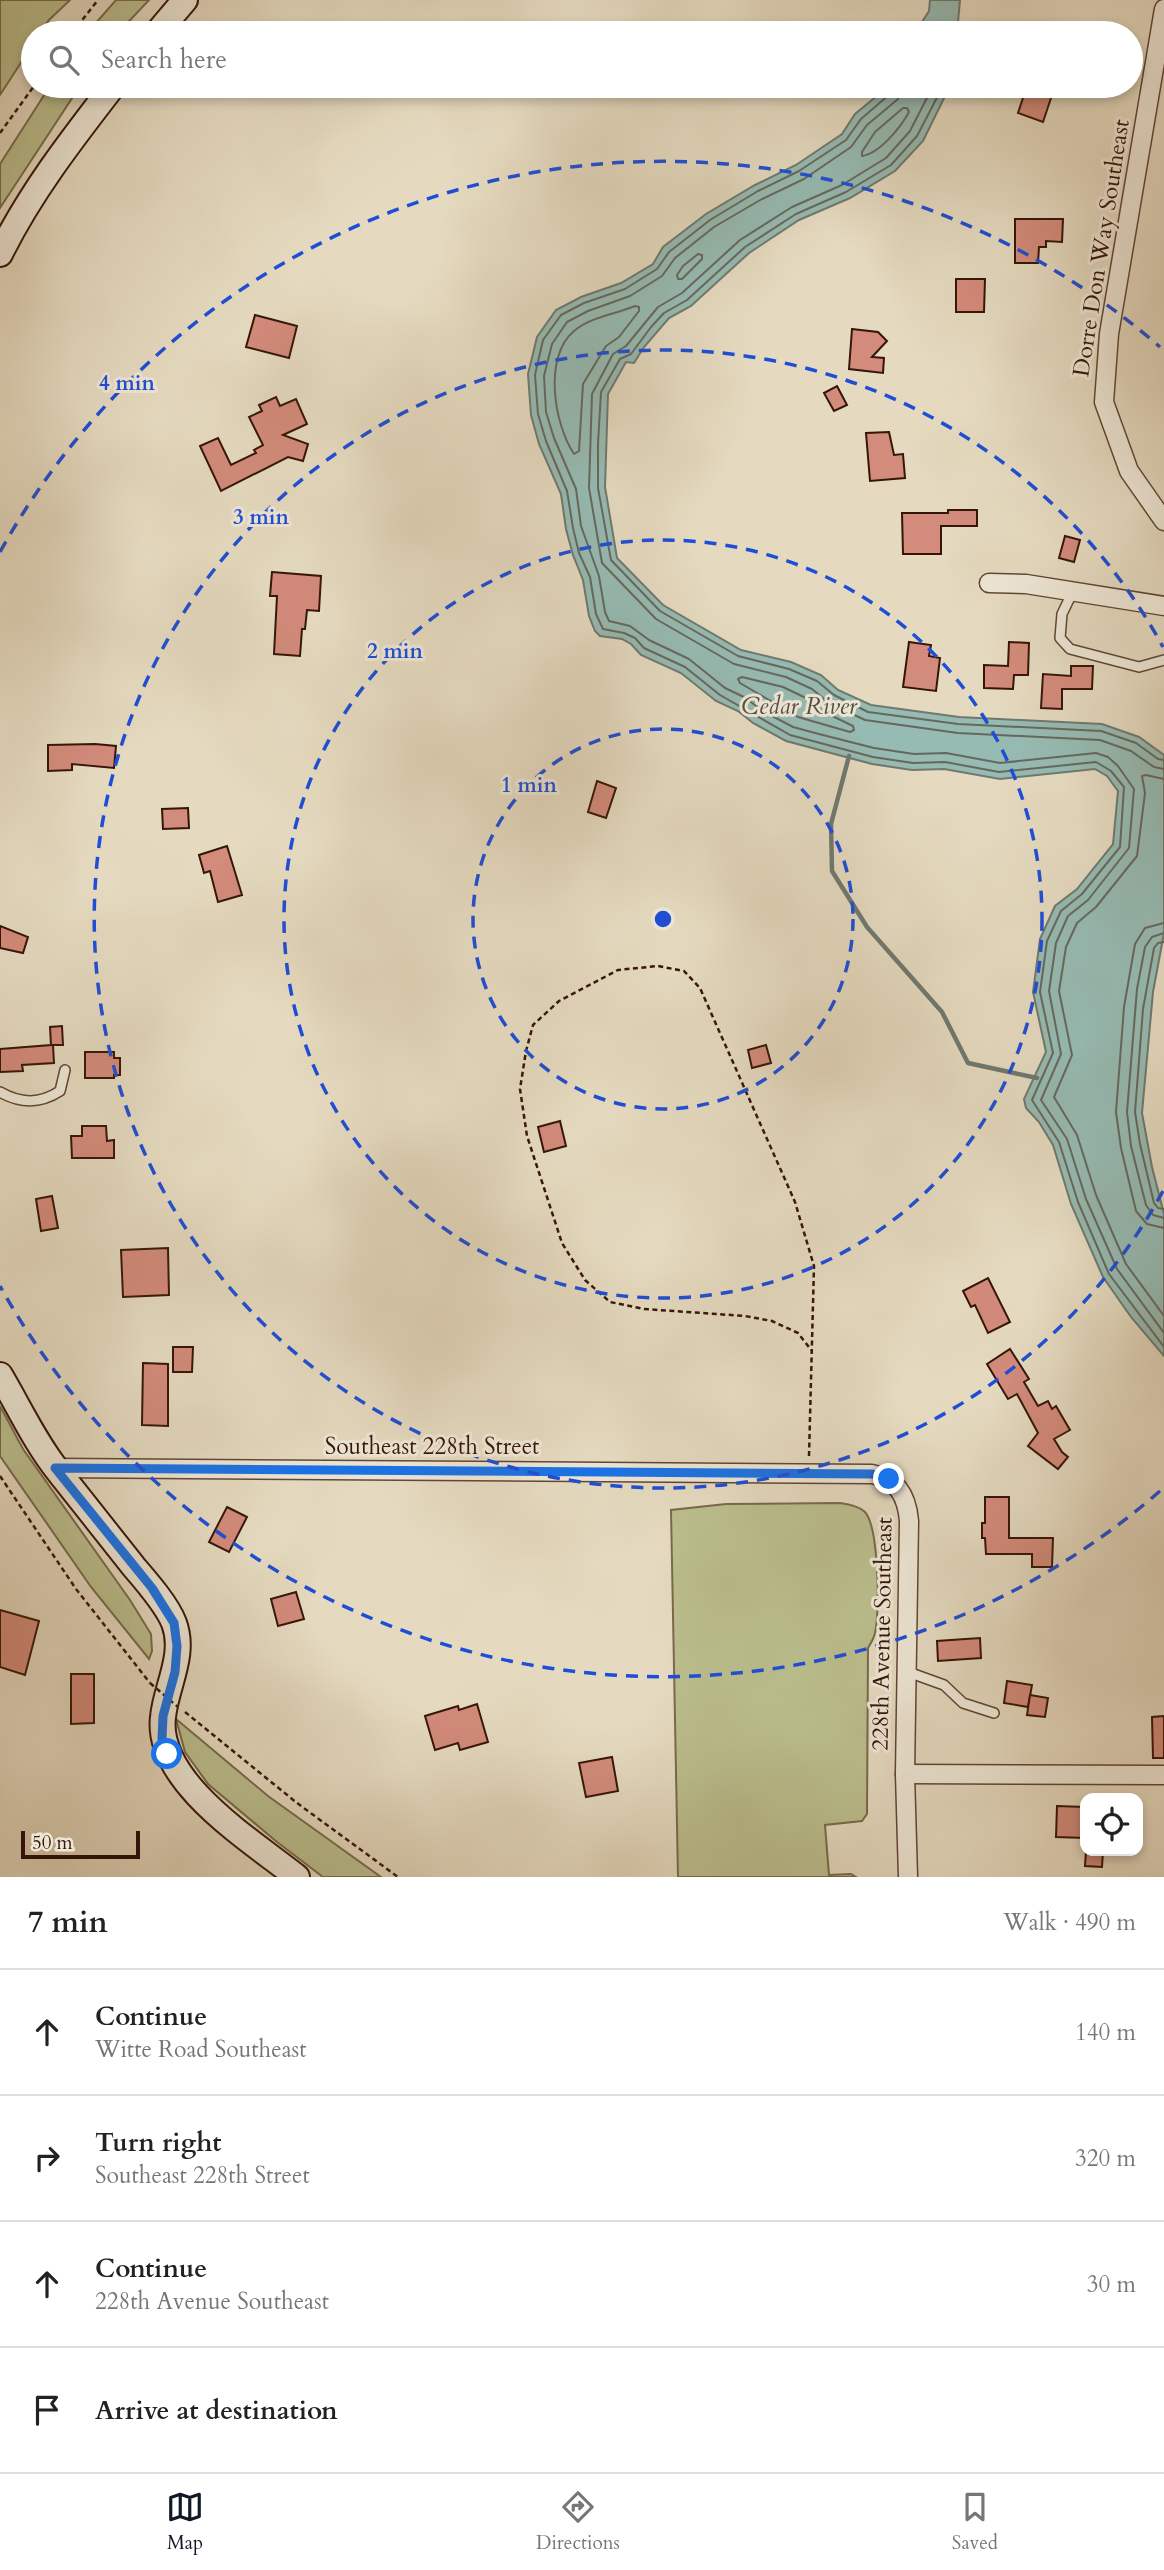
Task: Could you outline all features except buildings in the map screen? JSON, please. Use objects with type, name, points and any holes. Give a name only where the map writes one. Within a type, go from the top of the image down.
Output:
[{"type":"street","points":[[167,21],[185,0]]},
{"type":"street","name":"Dorre Don Way Southeast","points":[[1164,9],[1109,334],[1104,402],[1129,471],[1164,521]]},
{"type":"street","points":[[0,254],[27,204],[67,145],[104,98]]},
{"type":"street","points":[[989,583],[1026,584],[1164,607]]},
{"type":"street","points":[[0,1375],[55,1468],[152,1588],[174,1623],[177,1646],[175,1672],[163,1716],[162,1739],[177,1772],[194,1792],[220,1815],[297,1877]]},
{"type":"street","name":"Southeast 228th Street","points":[[55,1468],[809,1474]]},
{"type":"street","name":"228th Avenue Southeast","points":[[809,1474],[880,1475],[899,1488],[908,1504],[905,1774],[908,1877]]},
{"type":"street","points":[[905,1774],[1164,1775]]},
{"type":"lane","points":[[1073,592],[1062,614],[1060,638],[1070,649],[1139,667],[1164,660]]},
{"type":"lane","points":[[0,1092],[23,1102],[48,1098],[60,1090],[65,1070]]},
{"type":"lane","points":[[908,1672],[944,1685],[962,1703],[994,1713]]},
{"type":"path","points":[[81,21],[98,0]]},
{"type":"path","points":[[0,133],[25,98]]},
{"type":"path","points":[[809,1474],[813,1351],[814,1266],[795,1202],[700,988],[684,971],[658,966],[618,970],[559,1001],[533,1025],[520,1089],[527,1136],[562,1243],[585,1280],[610,1302],[644,1309],[745,1316],[772,1321],[798,1333],[813,1351]]},
{"type":"path","points":[[0,1476],[76,1589],[150,1683],[297,1803],[398,1877]]},
{"type":"green space","points":[[0,0],[70,0],[48,21],[21,21],[21,63],[0,95]]},
{"type":"green space","points":[[116,0],[149,0],[129,21],[98,21]]},
{"type":"green space","points":[[42,98],[72,98],[0,208],[0,164]]},
{"type":"green space","points":[[0,1406],[23,1449],[151,1634],[152,1651],[149,1659],[91,1587],[0,1456]]},
{"type":"green space","points":[[840,1503],[857,1507],[865,1512],[870,1521],[876,1552],[878,1590],[877,1622],[868,1648],[867,1814],[862,1821],[825,1825],[829,1875],[851,1874],[856,1877],[678,1877],[671,1510],[726,1504]]},
{"type":"green space","points":[[176,1719],[268,1796],[381,1877],[323,1877],[277,1842],[208,1784],[185,1752]]},
{"type":"water","points":[[930,0],[960,0],[958,21],[923,21],[929,11]]},
{"type":"water","name":"Cedar River","points":[[874,98],[944,98],[923,141],[895,171],[850,198],[799,220],[749,253],[691,306],[669,318],[634,363],[626,362],[608,394],[605,487],[617,558],[663,605],[741,650],[791,662],[821,675],[838,690],[871,705],[959,717],[1102,724],[1139,737],[1164,755],[1164,933],[1153,992],[1142,1113],[1164,1214],[1164,1356],[1131,1317],[1103,1277],[1071,1204],[1053,1145],[1039,1122],[1026,1108],[1024,1099],[1046,1052],[1033,992],[1040,939],[1055,906],[1077,889],[1113,844],[1118,791],[1107,776],[1095,769],[1000,779],[944,769],[912,770],[872,764],[786,741],[753,723],[738,711],[716,701],[681,673],[641,655],[631,644],[622,639],[600,636],[589,616],[583,580],[566,529],[561,494],[539,444],[531,415],[528,374],[537,337],[556,310],[581,297],[621,283],[653,264],[663,247],[706,214],[796,165],[842,134],[855,114]]},
{"type":"waterway","points":[[849,756],[831,824],[832,871],[867,927],[942,1012],[968,1063],[1037,1078]]},
{"type":"route","points":[[167,1754],[162,1739],[163,1716],[175,1672],[177,1646],[174,1623],[152,1588],[55,1468],[872,1474],[889,1479]]}]
